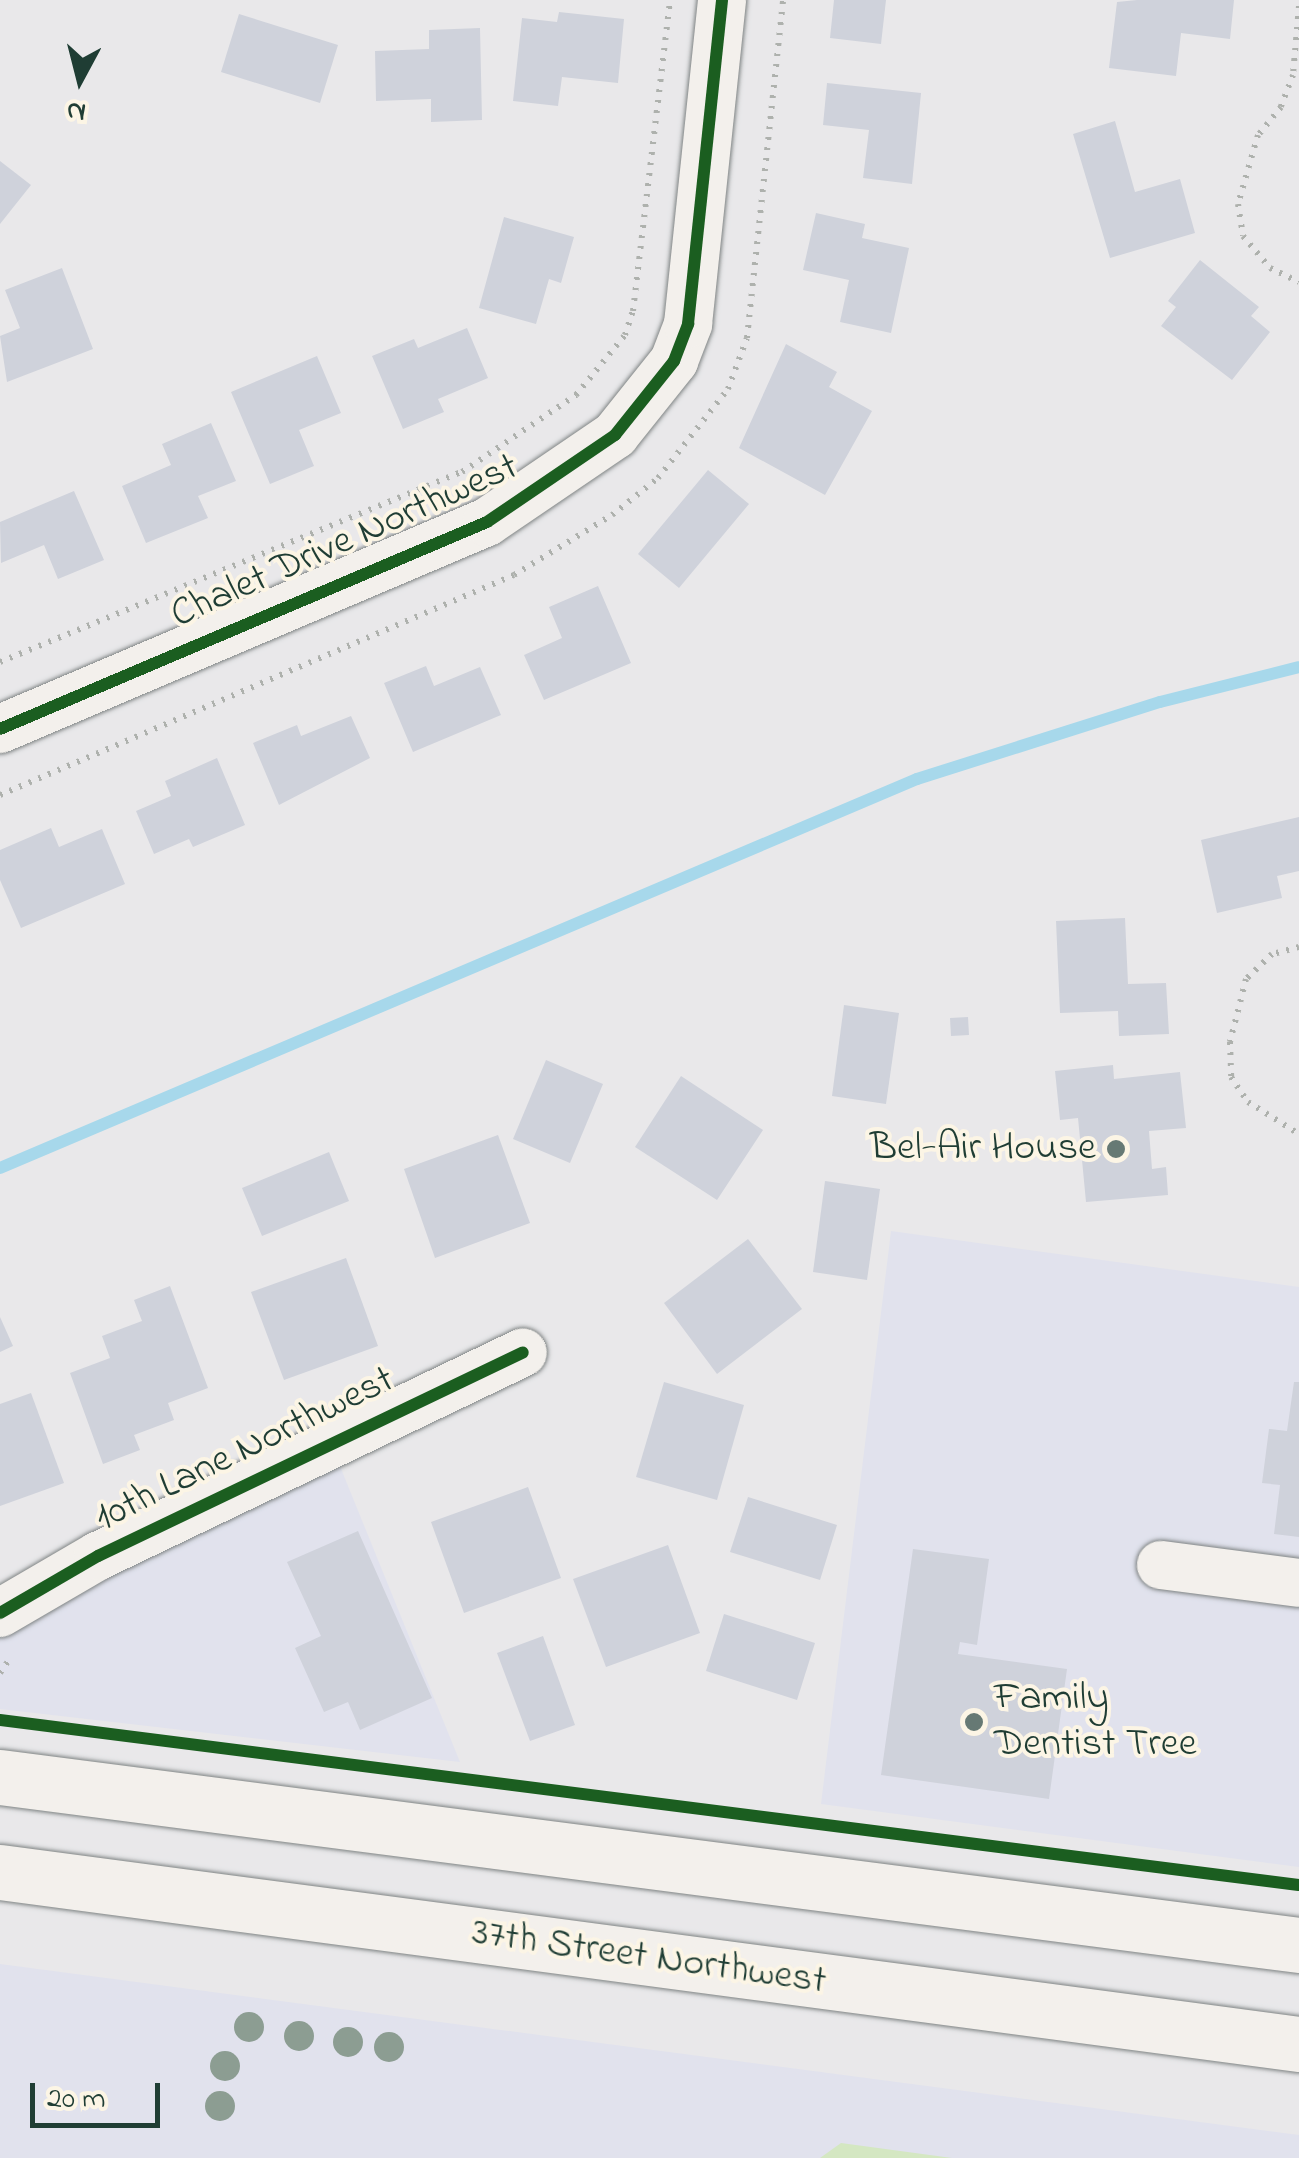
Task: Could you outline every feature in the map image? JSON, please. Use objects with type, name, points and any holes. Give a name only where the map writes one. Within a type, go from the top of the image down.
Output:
[{"type":"main road","points":[[0,1776],[1299,1945]]},
{"type":"main road","name":"37th Street Northwest","points":[[0,1872],[1299,2044]]},
{"type":"street","name":"Chalet Drive Northwest","points":[[0,729],[487,522],[615,435],[674,361],[688,324],[722,0]]},
{"type":"street","name":"10th Lane Northwest","points":[[0,1613],[98,1556],[523,1352]]},
{"type":"street","points":[[1161,1565],[1299,1583]]},
{"type":"path","points":[[0,662],[462,472],[576,394],[625,335],[633,311],[670,0]]},
{"type":"path","points":[[1299,6],[1293,74],[1281,107],[1258,134],[1238,204],[1243,236],[1270,268],[1299,282]]},
{"type":"path","points":[[1299,947],[1272,954],[1246,980],[1230,1042],[1231,1077],[1248,1102],[1299,1134]]},
{"type":"shaded area","points":[[891,1231],[1299,1287],[1299,1867],[821,1804]]},
{"type":"shaded area","points":[[331,1444],[460,1762],[0,1709],[0,1613]]},
{"type":"shaded area","points":[[0,1964],[1299,2135],[1299,2158],[0,2158]]},
{"type":"green space","points":[[841,2143],[952,2158],[820,2158]]},
{"type":"building","points":[[834,0],[886,0],[881,44],[830,38]]},
{"type":"building","points":[[1234,0],[1230,39],[1181,33],[1176,76],[1109,68],[1117,2]]},
{"type":"building","points":[[559,12],[624,19],[618,83],[562,77],[558,106],[513,101],[522,18],[557,22]]},
{"type":"building","points":[[239,14],[338,45],[320,103],[221,72]]},
{"type":"building","points":[[480,28],[482,120],[431,122],[431,99],[376,101],[375,51],[429,49],[429,30]]},
{"type":"building","points":[[827,83],[921,93],[912,184],[863,178],[869,130],[823,125]]},
{"type":"building","points":[[1115,121],[1135,192],[1180,179],[1195,233],[1110,258],[1073,134]]},
{"type":"building","points":[[0,161],[31,185],[0,224]]},
{"type":"building","points":[[816,213],[865,224],[862,238],[909,248],[891,333],[840,322],[849,280],[803,270]]},
{"type":"building","points":[[504,217],[574,237],[561,283],[549,279],[536,324],[479,308]]},
{"type":"building","points":[[1200,260],[1259,307],[1251,316],[1270,332],[1232,380],[1161,326],[1176,307],[1168,301]]},
{"type":"building","points":[[62,268],[93,349],[7,382],[0,336],[20,328],[5,290]]},
{"type":"building","points":[[467,328],[488,378],[438,399],[444,412],[403,429],[372,356],[414,339],[418,348]]},
{"type":"building","points":[[786,344],[837,372],[829,387],[872,411],[825,495],[739,448]]},
{"type":"building","points":[[317,356],[341,413],[299,430],[314,466],[270,484],[231,392]]},
{"type":"building","points":[[211,423],[236,481],[198,496],[208,518],[146,543],[122,486],[171,465],[162,444]]},
{"type":"building","points":[[708,470],[749,504],[679,588],[638,554]]},
{"type":"building","points":[[74,491],[104,560],[58,579],[44,545],[1,563],[0,522]]},
{"type":"building","points":[[598,586],[631,663],[544,700],[524,655],[562,638],[549,607]]},
{"type":"building","points":[[426,666],[434,686],[480,667],[501,715],[413,752],[384,683]]},
{"type":"building","points":[[351,716],[370,758],[279,805],[253,743],[297,725],[301,736]]},
{"type":"building","points":[[217,758],[245,825],[193,847],[189,839],[154,854],[136,811],[171,796],[165,781]]},
{"type":"building","points":[[1299,817],[1299,871],[1277,876],[1282,898],[1217,913],[1201,840]]},
{"type":"building","points":[[51,828],[59,847],[102,829],[125,884],[21,928],[0,880],[0,850]]},
{"type":"building","points":[[1125,918],[1128,984],[1166,983],[1169,1034],[1119,1036],[1118,1011],[1060,1013],[1056,921]]},
{"type":"building","points":[[844,1005],[899,1013],[886,1104],[832,1096]]},
{"type":"building","points":[[968,1017],[969,1035],[951,1036],[950,1018]]},
{"type":"building","points":[[546,1060],[603,1084],[570,1163],[513,1139]]},
{"type":"building","name":"Bel-Air House","points":[[1113,1065],[1114,1079],[1180,1072],[1186,1128],[1149,1131],[1152,1169],[1166,1167],[1168,1195],[1086,1202],[1078,1118],[1060,1120],[1055,1071]]},
{"type":"building","points":[[681,1076],[763,1130],[717,1200],[635,1147]]},
{"type":"building","points":[[498,1135],[530,1223],[435,1258],[404,1169]]},
{"type":"building","points":[[329,1152],[349,1201],[262,1236],[242,1188]]},
{"type":"building","points":[[825,1181],[880,1189],[867,1280],[813,1272]]},
{"type":"building","points":[[748,1239],[802,1309],[717,1374],[664,1303]]},
{"type":"building","points":[[346,1258],[378,1346],[284,1380],[251,1292]]},
{"type":"building","points":[[170,1286],[208,1388],[168,1403],[174,1420],[134,1435],[140,1450],[103,1464],[70,1373],[110,1358],[102,1336],[142,1321],[134,1300]]},
{"type":"building","points":[[0,1317],[13,1346],[0,1352]]},
{"type":"building","points":[[664,1382],[744,1405],[717,1500],[636,1477]]},
{"type":"building","points":[[1294,1382],[1299,1382],[1299,1537],[1274,1534],[1280,1485],[1262,1483],[1269,1429],[1287,1431]]},
{"type":"building","points":[[31,1393],[64,1483],[0,1506],[0,1404]]},
{"type":"building","points":[[528,1487],[561,1578],[464,1613],[431,1522]]},
{"type":"building","points":[[748,1497],[837,1525],[820,1580],[730,1552]]},
{"type":"building","points":[[358,1531],[432,1698],[360,1730],[348,1702],[324,1712],[295,1648],[321,1636],[287,1562]]},
{"type":"building","points":[[668,1545],[700,1633],[606,1667],[573,1579]]},
{"type":"building","name":"Family Dentist Tree","points":[[913,1549],[989,1559],[977,1645],[960,1642],[958,1654],[1067,1669],[1049,1799],[881,1775]]},
{"type":"building","points":[[724,1614],[815,1643],[797,1700],[706,1671]]},
{"type":"building","points":[[543,1636],[575,1725],[530,1741],[497,1653]]},
{"type":"waterway","points":[[0,1168],[917,779],[1160,702],[1299,667]]},
{"type":"cycle path","points":[[0,729],[487,522],[615,435],[674,361],[688,324],[722,0]]},
{"type":"cycle path","points":[[0,1613],[98,1556],[523,1352]]},
{"type":"cycle path","points":[[0,1720],[1299,1885]]},
{"type":"place","name":"Bel-Air House","points":[[1116,1149]]},
{"type":"place","name":"Family Dentist Tree","points":[[974,1722]]}]
